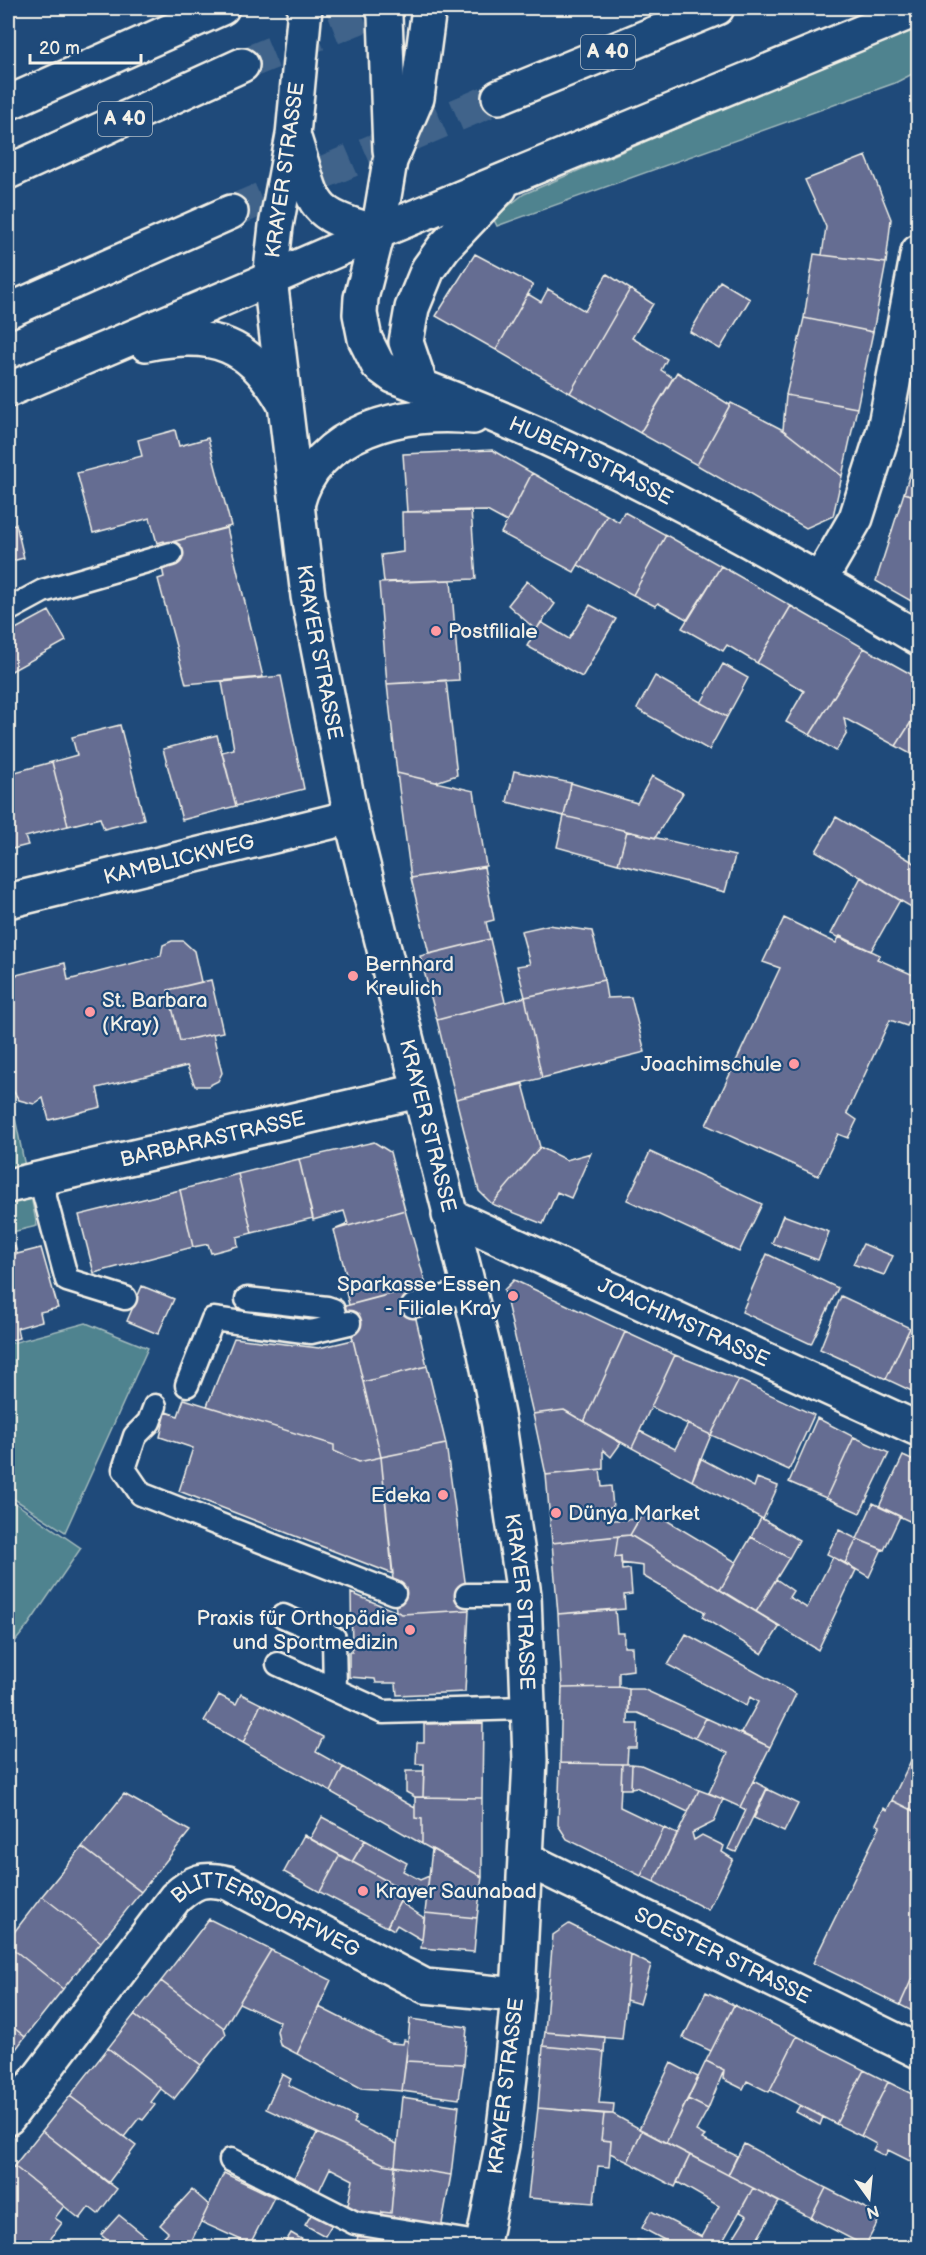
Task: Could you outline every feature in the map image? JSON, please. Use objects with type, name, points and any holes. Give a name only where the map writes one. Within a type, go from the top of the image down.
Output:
[{"type":"main road","points":[[8,103],[222,8]]},
{"type":"main road","name":"KRAYER STRASSE","points":[[304,8],[293,135],[276,226],[270,279],[308,596],[351,817],[469,1290],[499,1425],[524,1594],[530,1708],[526,1859],[518,1995],[502,2145],[483,2246]]},
{"type":"main road","points":[[378,232],[390,161],[383,8]]},
{"type":"main road","points":[[390,161],[417,98],[429,8]]},
{"type":"main road","name":"A 40","points":[[499,97],[717,8]]},
{"type":"main road","points":[[8,390],[516,173],[918,9]]},
{"type":"main road","name":"A 40","points":[[8,172],[242,65]]},
{"type":"main road","points":[[293,135],[311,194],[320,209],[338,222],[378,232]]},
{"type":"main road","points":[[421,386],[406,342],[412,308],[428,270],[462,225],[516,173]]},
{"type":"main road","points":[[8,311],[231,212]]},
{"type":"main road","name":"HUBERTSTRASSE","points":[[378,232],[361,298],[361,328],[369,350],[383,370],[544,437],[652,488],[820,580],[918,638]]},
{"type":"main road","points":[[820,580],[856,518],[884,430],[918,252]]},
{"type":"main road","points":[[71,362],[172,338],[208,340],[250,358],[264,372],[285,405]]},
{"type":"main road","points":[[297,507],[305,481],[316,464],[334,449],[373,428],[406,417],[422,415],[454,415],[501,420]]},
{"type":"main road","name":"KAMBLICKWEG","points":[[8,901],[351,817]]},
{"type":"main road","name":"BARBARASTRASSE","points":[[8,1186],[418,1091]]},
{"type":"main road","name":"JOACHIMSTRASSE","points":[[449,1215],[918,1429]]},
{"type":"main road","name":"SOESTER STRASSE","points":[[526,1859],[918,2051]]},
{"type":"main road","name":"BLITTERSDORFWEG","points":[[8,2118],[175,1898],[190,1885],[210,1879],[228,1883],[425,1986],[518,1995]]},
{"type":"lane","points":[[8,610],[43,591],[171,554]]},
{"type":"lane","points":[[40,1179],[67,1280],[124,1298]]},
{"type":"lane","points":[[413,1306],[469,1290]]},
{"type":"lane","points":[[187,1385],[213,1319],[311,1332],[343,1324],[333,1311],[327,1308],[247,1299]]},
{"type":"lane","points":[[155,1406],[149,1422],[135,1436],[124,1469],[141,1494],[394,1593]]},
{"type":"lane","points":[[467,1596],[524,1594]]},
{"type":"lane","points":[[283,1616],[334,1638],[335,1690]]},
{"type":"lane","points":[[278,1664],[383,1712],[530,1708]]},
{"type":"lane","points":[[231,2160],[355,2223],[483,2246]]},
{"type":"green space","points":[[918,28],[918,71],[895,83],[497,226],[493,218],[524,194],[797,76]]},
{"type":"green space","points":[[8,1083],[37,1226],[8,1233]]},
{"type":"green space","points":[[86,1323],[148,1348],[65,1532],[8,1495],[8,1344]]},
{"type":"green space","points":[[8,1498],[81,1548],[27,1627],[8,1650]]},
{"type":"building","points":[[866,156],[891,219],[886,263],[822,255],[826,227],[805,180]]},
{"type":"building","points":[[475,254],[533,285],[496,350],[436,316]]},
{"type":"building","points":[[814,254],[886,263],[873,332],[804,318]]},
{"type":"building","points":[[607,274],[630,289],[570,393],[496,350],[528,294],[541,302],[548,289],[585,311]]},
{"type":"building","points":[[720,281],[750,299],[720,349],[690,332]]},
{"type":"building","points":[[630,289],[653,304],[632,338],[667,359],[661,370],[673,378],[640,433],[570,393]]},
{"type":"building","points":[[804,318],[873,332],[857,408],[786,395]]},
{"type":"building","points":[[677,372],[730,405],[697,465],[640,433]]},
{"type":"building","points":[[786,395],[857,408],[842,476],[783,430]]},
{"type":"building","points":[[731,403],[783,430],[842,476],[833,516],[806,528],[697,465]]},
{"type":"building","points":[[175,430],[179,446],[208,438],[231,526],[166,544],[164,541],[157,543],[150,518],[93,533],[77,473],[142,456],[138,440]]},
{"type":"building","points":[[492,450],[532,473],[507,522],[487,511],[407,512],[403,454]]},
{"type":"building","points":[[911,470],[918,472],[918,497],[904,493]]},
{"type":"building","points":[[532,473],[607,515],[574,572],[501,533]]},
{"type":"building","points":[[904,493],[918,497],[918,605],[876,581]]},
{"type":"building","points":[[471,510],[476,579],[384,582],[381,555],[403,552],[402,512]]},
{"type":"building","points":[[624,512],[666,535],[633,595],[578,565],[607,515],[619,522]]},
{"type":"building","points":[[16,524],[24,558],[8,562],[8,526]]},
{"type":"building","points":[[227,528],[263,677],[186,684],[158,579],[164,577],[161,563],[167,543]]},
{"type":"building","points":[[666,535],[721,566],[688,620],[658,603],[655,606],[633,595]]},
{"type":"building","points":[[721,566],[791,606],[757,663],[727,645],[723,651],[682,628]]},
{"type":"building","points":[[451,580],[459,680],[387,684],[379,583]]},
{"type":"building","points":[[527,581],[555,604],[536,630],[508,605]]},
{"type":"building","points":[[590,605],[616,619],[582,677],[527,646],[541,622],[569,639]]},
{"type":"building","points":[[791,606],[864,648],[810,735],[786,722],[804,691],[757,663]]},
{"type":"building","points":[[49,611],[66,641],[8,673],[8,633]]},
{"type":"building","points":[[864,648],[918,678],[918,711],[896,746],[844,718],[847,733],[836,751],[810,735]]},
{"type":"building","points":[[723,664],[748,678],[727,717],[701,703]]},
{"type":"building","points":[[281,676],[304,789],[236,806],[222,752],[234,749],[222,682]]},
{"type":"building","points":[[655,676],[727,717],[709,750],[637,709]]},
{"type":"building","points":[[446,680],[457,775],[436,782],[397,773],[387,684]]},
{"type":"building","points":[[918,711],[918,758],[896,746]]},
{"type":"building","points":[[120,725],[144,819],[104,829],[100,818],[68,826],[52,762],[77,755],[72,737]]},
{"type":"building","points":[[217,735],[236,806],[182,820],[163,749]]},
{"type":"building","points":[[52,762],[68,826],[25,837],[28,845],[8,850],[8,774]]},
{"type":"building","points":[[514,771],[571,783],[564,816],[507,802]]},
{"type":"building","points":[[397,773],[474,791],[486,866],[411,878]]},
{"type":"building","points":[[652,776],[683,793],[655,838],[564,816],[571,783],[637,803]]},
{"type":"building","points":[[564,816],[627,831],[618,864],[557,847]]},
{"type":"building","points":[[836,817],[918,865],[918,911],[816,851]]},
{"type":"building","points":[[627,831],[735,856],[725,892],[618,864]]},
{"type":"building","points":[[484,867],[494,920],[486,922],[490,939],[429,954],[411,878]]},
{"type":"building","points":[[861,877],[900,900],[871,951],[831,934]]},
{"type":"building","points":[[784,918],[836,943],[840,936],[880,955],[877,959],[918,977],[918,1000],[907,1026],[890,1020],[847,1113],[857,1120],[848,1138],[838,1134],[818,1176],[706,1125],[780,968],[763,962]]},
{"type":"building","points":[[548,925],[592,931],[604,980],[525,997],[517,966],[530,964],[521,931]]},
{"type":"building","points":[[490,939],[505,1002],[437,1020],[420,956]]},
{"type":"building","name":"St. Barbara (Kray)","points":[[172,941],[183,941],[194,951],[201,982],[168,990],[180,1041],[213,1034],[222,1073],[218,1081],[208,1086],[195,1086],[187,1066],[97,1088],[101,1107],[49,1120],[43,1098],[34,1104],[19,1100],[8,1083],[8,977],[65,963],[68,980],[161,956],[163,945]]},
{"type":"building","points":[[211,980],[223,1032],[180,1041],[168,990]]},
{"type":"building","points":[[604,980],[607,998],[631,997],[645,1052],[542,1078],[525,997]]},
{"type":"building","points":[[525,997],[542,1078],[456,1099],[437,1020]]},
{"type":"building","points":[[523,1084],[540,1147],[492,1204],[479,1191],[456,1099]]},
{"type":"building","points":[[374,1142],[390,1152],[405,1210],[334,1230],[348,1224],[344,1211],[313,1220],[299,1159]]},
{"type":"building","points":[[540,1147],[566,1160],[591,1153],[571,1198],[557,1192],[543,1224],[492,1204]]},
{"type":"building","points":[[650,1152],[762,1204],[739,1252],[627,1200]]},
{"type":"building","points":[[299,1159],[313,1218],[252,1233],[238,1174]]},
{"type":"building","points":[[238,1174],[252,1233],[237,1237],[238,1246],[211,1253],[208,1244],[193,1247],[180,1190]]},
{"type":"building","points":[[180,1190],[193,1247],[94,1273],[79,1215]]},
{"type":"building","points":[[405,1210],[426,1285],[349,1305],[343,1280],[347,1278],[334,1230]]},
{"type":"building","points":[[783,1215],[829,1232],[818,1260],[772,1243]]},
{"type":"building","points":[[863,1244],[893,1256],[884,1275],[853,1264]]},
{"type":"building","points":[[15,1246],[17,1254],[41,1248],[58,1308],[40,1312],[42,1321],[17,1328],[19,1338],[8,1341],[8,1248]]},
{"type":"building","points":[[767,1254],[838,1288],[811,1344],[742,1312]]},
{"type":"building","points":[[514,1280],[625,1332],[584,1422],[564,1410],[533,1414],[504,1290]]},
{"type":"building","points":[[142,1286],[174,1299],[158,1334],[127,1321]]},
{"type":"building","points":[[409,1289],[427,1366],[363,1382],[345,1306]]},
{"type":"building","points":[[841,1296],[910,1328],[886,1379],[820,1349]]},
{"type":"building","points":[[910,1328],[918,1331],[918,1394],[886,1379]]},
{"type":"building","points":[[625,1332],[675,1355],[632,1448],[584,1422]]},
{"type":"building","points":[[234,1338],[319,1348],[353,1340],[381,1457],[359,1462],[334,1451],[334,1445],[207,1406]]},
{"type":"building","points":[[675,1355],[739,1380],[711,1435],[651,1407]]},
{"type":"building","points":[[427,1366],[446,1444],[381,1457],[363,1382]]},
{"type":"building","points":[[739,1380],[814,1415],[789,1470],[711,1435]]},
{"type":"building","points":[[184,1399],[334,1445],[334,1451],[359,1462],[381,1457],[393,1574],[179,1491],[193,1448],[160,1437],[166,1412],[178,1416]]},
{"type":"building","points":[[564,1410],[621,1443],[611,1457],[603,1450],[603,1469],[546,1475],[533,1414]]},
{"type":"building","points":[[817,1418],[854,1437],[826,1498],[789,1482]]},
{"type":"building","points":[[688,1424],[711,1435],[692,1481],[632,1448],[640,1431],[675,1449]]},
{"type":"building","points":[[854,1437],[889,1453],[860,1513],[826,1498]]},
{"type":"building","points":[[446,1444],[469,1610],[402,1614],[396,1611],[381,1457]]},
{"type":"building","points":[[903,1456],[918,1463],[918,1525],[879,1507]]},
{"type":"building","points":[[700,1458],[754,1487],[757,1478],[778,1486],[763,1519],[692,1481]]},
{"type":"building","points":[[600,1469],[602,1487],[611,1486],[613,1508],[606,1508],[608,1517],[614,1520],[639,1519],[630,1535],[552,1543],[546,1475]]},
{"type":"building","points":[[873,1503],[900,1516],[884,1550],[857,1539]]},
{"type":"building","points":[[646,1508],[736,1562],[720,1590],[630,1535]]},
{"type":"building","points":[[761,1518],[799,1540],[789,1558],[751,1537]]},
{"type":"building","points":[[839,1530],[857,1539],[845,1563],[827,1554]]},
{"type":"building","points":[[630,1535],[780,1626],[762,1654],[702,1617],[705,1612],[643,1576],[643,1566],[621,1563],[621,1556],[615,1557],[618,1536]]},
{"type":"building","points":[[618,1536],[615,1557],[621,1556],[622,1570],[630,1569],[632,1594],[624,1595],[625,1609],[558,1614],[552,1543]]},
{"type":"building","points":[[751,1537],[789,1558],[756,1612],[720,1590]]},
{"type":"building","points":[[857,1539],[882,1549],[869,1577],[845,1563]]},
{"type":"building","points":[[833,1557],[856,1570],[818,1650],[756,1612],[776,1579],[793,1591],[789,1597],[807,1608]]},
{"type":"building","name":"Praxis für Orthopädie und Sportmedizin","points":[[351,1593],[402,1614],[469,1610],[465,1692],[397,1695],[396,1683],[376,1683],[375,1679],[349,1677],[349,1652],[352,1652]]},
{"type":"building","points":[[615,1609],[617,1633],[624,1633],[624,1647],[632,1647],[633,1670],[619,1672],[619,1687],[562,1688],[558,1614]]},
{"type":"building","points":[[686,1634],[796,1694],[770,1747],[741,1733],[758,1702],[750,1697],[746,1706],[668,1665]]},
{"type":"building","points":[[619,1687],[629,1689],[628,1724],[638,1724],[637,1748],[628,1748],[627,1764],[560,1763],[562,1688]]},
{"type":"building","points":[[629,1689],[643,1689],[706,1718],[695,1738],[638,1713],[629,1713]]},
{"type":"building","points":[[241,1694],[261,1704],[243,1743],[204,1721],[219,1695],[236,1704]]},
{"type":"building","points":[[261,1704],[323,1737],[316,1752],[343,1767],[331,1792],[243,1743]]},
{"type":"building","points":[[706,1718],[770,1747],[740,1807],[709,1793],[728,1753],[695,1738]]},
{"type":"building","points":[[483,1723],[482,1798],[423,1797],[424,1764],[416,1764],[417,1742],[424,1742],[424,1724]]},
{"type":"building","points":[[918,1746],[918,1813],[892,1800]]},
{"type":"building","points":[[560,1763],[622,1764],[620,1807],[664,1828],[641,1876],[567,1839],[558,1825]]},
{"type":"building","points":[[622,1764],[632,1764],[631,1789],[621,1789]]},
{"type":"building","points":[[632,1764],[641,1765],[699,1790],[688,1812],[636,1787],[631,1788]]},
{"type":"building","points":[[343,1767],[415,1808],[415,1818],[422,1819],[422,1844],[331,1792]]},
{"type":"building","points":[[406,1771],[424,1771],[423,1797],[415,1797],[406,1792]]},
{"type":"building","points":[[753,1781],[767,1788],[736,1852],[728,1849],[746,1810],[740,1807]]},
{"type":"building","points":[[767,1789],[798,1804],[784,1832],[754,1818]]},
{"type":"building","points":[[699,1790],[723,1799],[714,1822],[692,1833],[694,1840],[702,1835],[724,1846],[722,1852],[733,1859],[708,1910],[654,1882]]},
{"type":"building","points":[[124,1794],[190,1831],[141,1892],[82,1847]]},
{"type":"building","points":[[415,1797],[482,1798],[482,1877],[422,1844],[422,1819],[415,1818]]},
{"type":"building","points":[[892,1800],[918,1813],[918,1965],[900,2005],[813,1963],[880,1826],[876,1824],[884,1808],[887,1810]]},
{"type":"building","points":[[322,1817],[365,1840],[352,1862],[310,1839]]},
{"type":"building","points":[[664,1828],[677,1834],[654,1882],[641,1876]]},
{"type":"building","points":[[304,1835],[340,1855],[320,1892],[284,1872]]},
{"type":"building","points":[[365,1840],[407,1863],[403,1871],[420,1880],[429,1876],[426,1899],[422,1900],[352,1862]]},
{"type":"building","points":[[82,1847],[141,1892],[101,1942],[42,1896]]},
{"type":"building","points":[[432,1849],[482,1877],[477,1918],[425,1913]]},
{"type":"building","name":"Krayer Saunabad","points":[[340,1855],[405,1891],[387,1927],[320,1892]]},
{"type":"building","points":[[42,1896],[101,1942],[63,1989],[8,1945],[8,1940]]},
{"type":"building","points":[[400,1902],[424,1918],[422,1940],[397,1925],[394,1930],[387,1926]]},
{"type":"building","points":[[425,1913],[477,1918],[474,1952],[421,1948]]},
{"type":"building","points":[[209,1919],[271,1950],[224,2028],[161,1981]]},
{"type":"building","points":[[569,1924],[631,1955],[622,2039],[545,2032],[553,1935]]},
{"type":"building","points":[[8,1945],[63,1989],[25,2037],[8,2023]]},
{"type":"building","points":[[271,1950],[331,1980],[297,2054],[280,2045],[277,2031],[280,2022],[239,2003]]},
{"type":"building","points":[[631,1955],[651,1965],[640,2004],[626,2000]]},
{"type":"building","points":[[918,1965],[918,2014],[900,2005]]},
{"type":"building","points":[[161,1981],[224,2028],[226,2034],[201,2065],[134,2015]]},
{"type":"building","points":[[706,1992],[734,2005],[711,2051],[683,2038]]},
{"type":"building","points":[[734,2005],[797,2036],[769,2092],[747,2081],[743,2089],[723,2079],[724,2070],[706,2061]]},
{"type":"building","points":[[319,2007],[390,2043],[403,2044],[404,2040],[408,2041],[402,2091],[361,2088],[297,2054]]},
{"type":"building","points":[[134,2015],[201,2065],[174,2099],[108,2048]]},
{"type":"building","points":[[410,2019],[467,2027],[464,2064],[406,2061]]},
{"type":"building","points":[[8,2023],[25,2037],[8,2060]]},
{"type":"building","points":[[545,2032],[605,2037],[604,2052],[543,2046]]},
{"type":"building","points":[[797,2036],[864,2070],[836,2124],[770,2090]]},
{"type":"building","points":[[543,2046],[604,2052],[599,2103],[614,2104],[613,2114],[538,2108]]},
{"type":"building","points":[[108,2048],[161,2089],[151,2102],[155,2105],[143,2120],[139,2118],[124,2137],[70,2096]]},
{"type":"building","points":[[406,2061],[464,2064],[459,2099],[402,2091]]},
{"type":"building","points":[[706,2061],[724,2070],[708,2109],[688,2099]]},
{"type":"building","points":[[671,2063],[698,2077],[666,2143],[639,2129]]},
{"type":"building","points":[[864,2070],[888,2082],[861,2136],[836,2124]]},
{"type":"building","points":[[282,2074],[291,2079],[288,2085],[356,2117],[353,2123],[397,2144],[395,2166],[384,2164],[266,2109]]},
{"type":"building","points":[[888,2082],[918,2097],[918,2165],[888,2150],[885,2156],[873,2150],[876,2144],[861,2136]]},
{"type":"building","points":[[70,2096],[136,2146],[108,2183],[42,2131]]},
{"type":"building","points":[[402,2097],[459,2106],[451,2175],[395,2166]]},
{"type":"building","points":[[688,2099],[708,2109],[696,2131],[705,2136],[702,2139],[737,2156],[728,2175],[666,2143]]},
{"type":"building","points":[[800,2105],[823,2117],[820,2125],[796,2112]]},
{"type":"building","points":[[538,2108],[604,2114],[601,2140],[611,2141],[609,2167],[598,2166],[594,2203],[528,2198]]},
{"type":"building","points":[[604,2114],[613,2114],[642,2130],[628,2162],[610,2153],[611,2141],[601,2140]]},
{"type":"building","points":[[642,2130],[690,2155],[675,2187],[628,2162]]},
{"type":"building","points":[[42,2131],[117,2189],[98,2214],[89,2207],[80,2219],[14,2166]]},
{"type":"building","points":[[317,2133],[384,2164],[395,2166],[391,2213],[382,2212],[381,2218],[359,2215],[347,2209],[353,2180],[330,2168],[319,2191],[294,2178]]},
{"type":"building","points":[[744,2144],[826,2188],[811,2218],[728,2175]]},
{"type":"building","points":[[690,2155],[753,2188],[719,2248],[679,2248],[642,2228],[651,2211],[702,2237],[719,2206],[677,2182]]},
{"type":"building","points":[[14,2166],[64,2206],[55,2218],[62,2223],[44,2248],[37,2242],[32,2248],[21,2248],[8,2237],[8,2175]]},
{"type":"building","points":[[395,2166],[451,2175],[441,2229],[381,2218],[382,2212],[391,2213]]},
{"type":"building","points":[[224,2173],[274,2197],[250,2244],[201,2222]]},
{"type":"building","points":[[753,2188],[779,2202],[752,2248],[727,2248],[747,2216],[740,2212]]},
{"type":"building","points":[[826,2188],[881,2216],[865,2246],[811,2218]]},
{"type":"building","points":[[192,2190],[209,2205],[188,2248],[118,2248],[101,2235],[119,2215],[156,2245],[168,2232],[160,2225]]},
{"type":"building","points":[[314,2210],[334,2221],[325,2236],[305,2225]]},
{"type":"building","points":[[291,2233],[317,2248],[282,2248]]},
{"type":"building","points":[[358,2235],[377,2238],[376,2248],[356,2248]]},
{"type":"building","points":[[378,2235],[438,2248],[376,2248]]},
{"type":"building","points":[[8,2237],[21,2248],[8,2248]]},
{"type":"building","points":[[637,2240],[670,2245],[669,2248],[635,2248]]},
{"type":"tunnel","points":[[242,65],[382,8]]},
{"type":"tunnel","points":[[231,212],[499,97]]},
{"type":"place","name":"Postfiliale","points":[[436,631]]},
{"type":"place","name":"Bernhard Kreulich","points":[[353,976]]},
{"type":"place","name":"St. Barbara (Kray)","points":[[90,1012]]},
{"type":"place","name":"Joachimschule","points":[[794,1064]]},
{"type":"place","name":"Sparkasse Essen - Filiale Kray","points":[[513,1296]]},
{"type":"place","name":"Edeka","points":[[443,1495]]},
{"type":"place","name":"Dünya Market","points":[[556,1513]]},
{"type":"place","name":"Praxis für Orthopädie und Sportmedizin","points":[[410,1630]]},
{"type":"place","name":"Krayer Saunabad","points":[[363,1891]]}]
